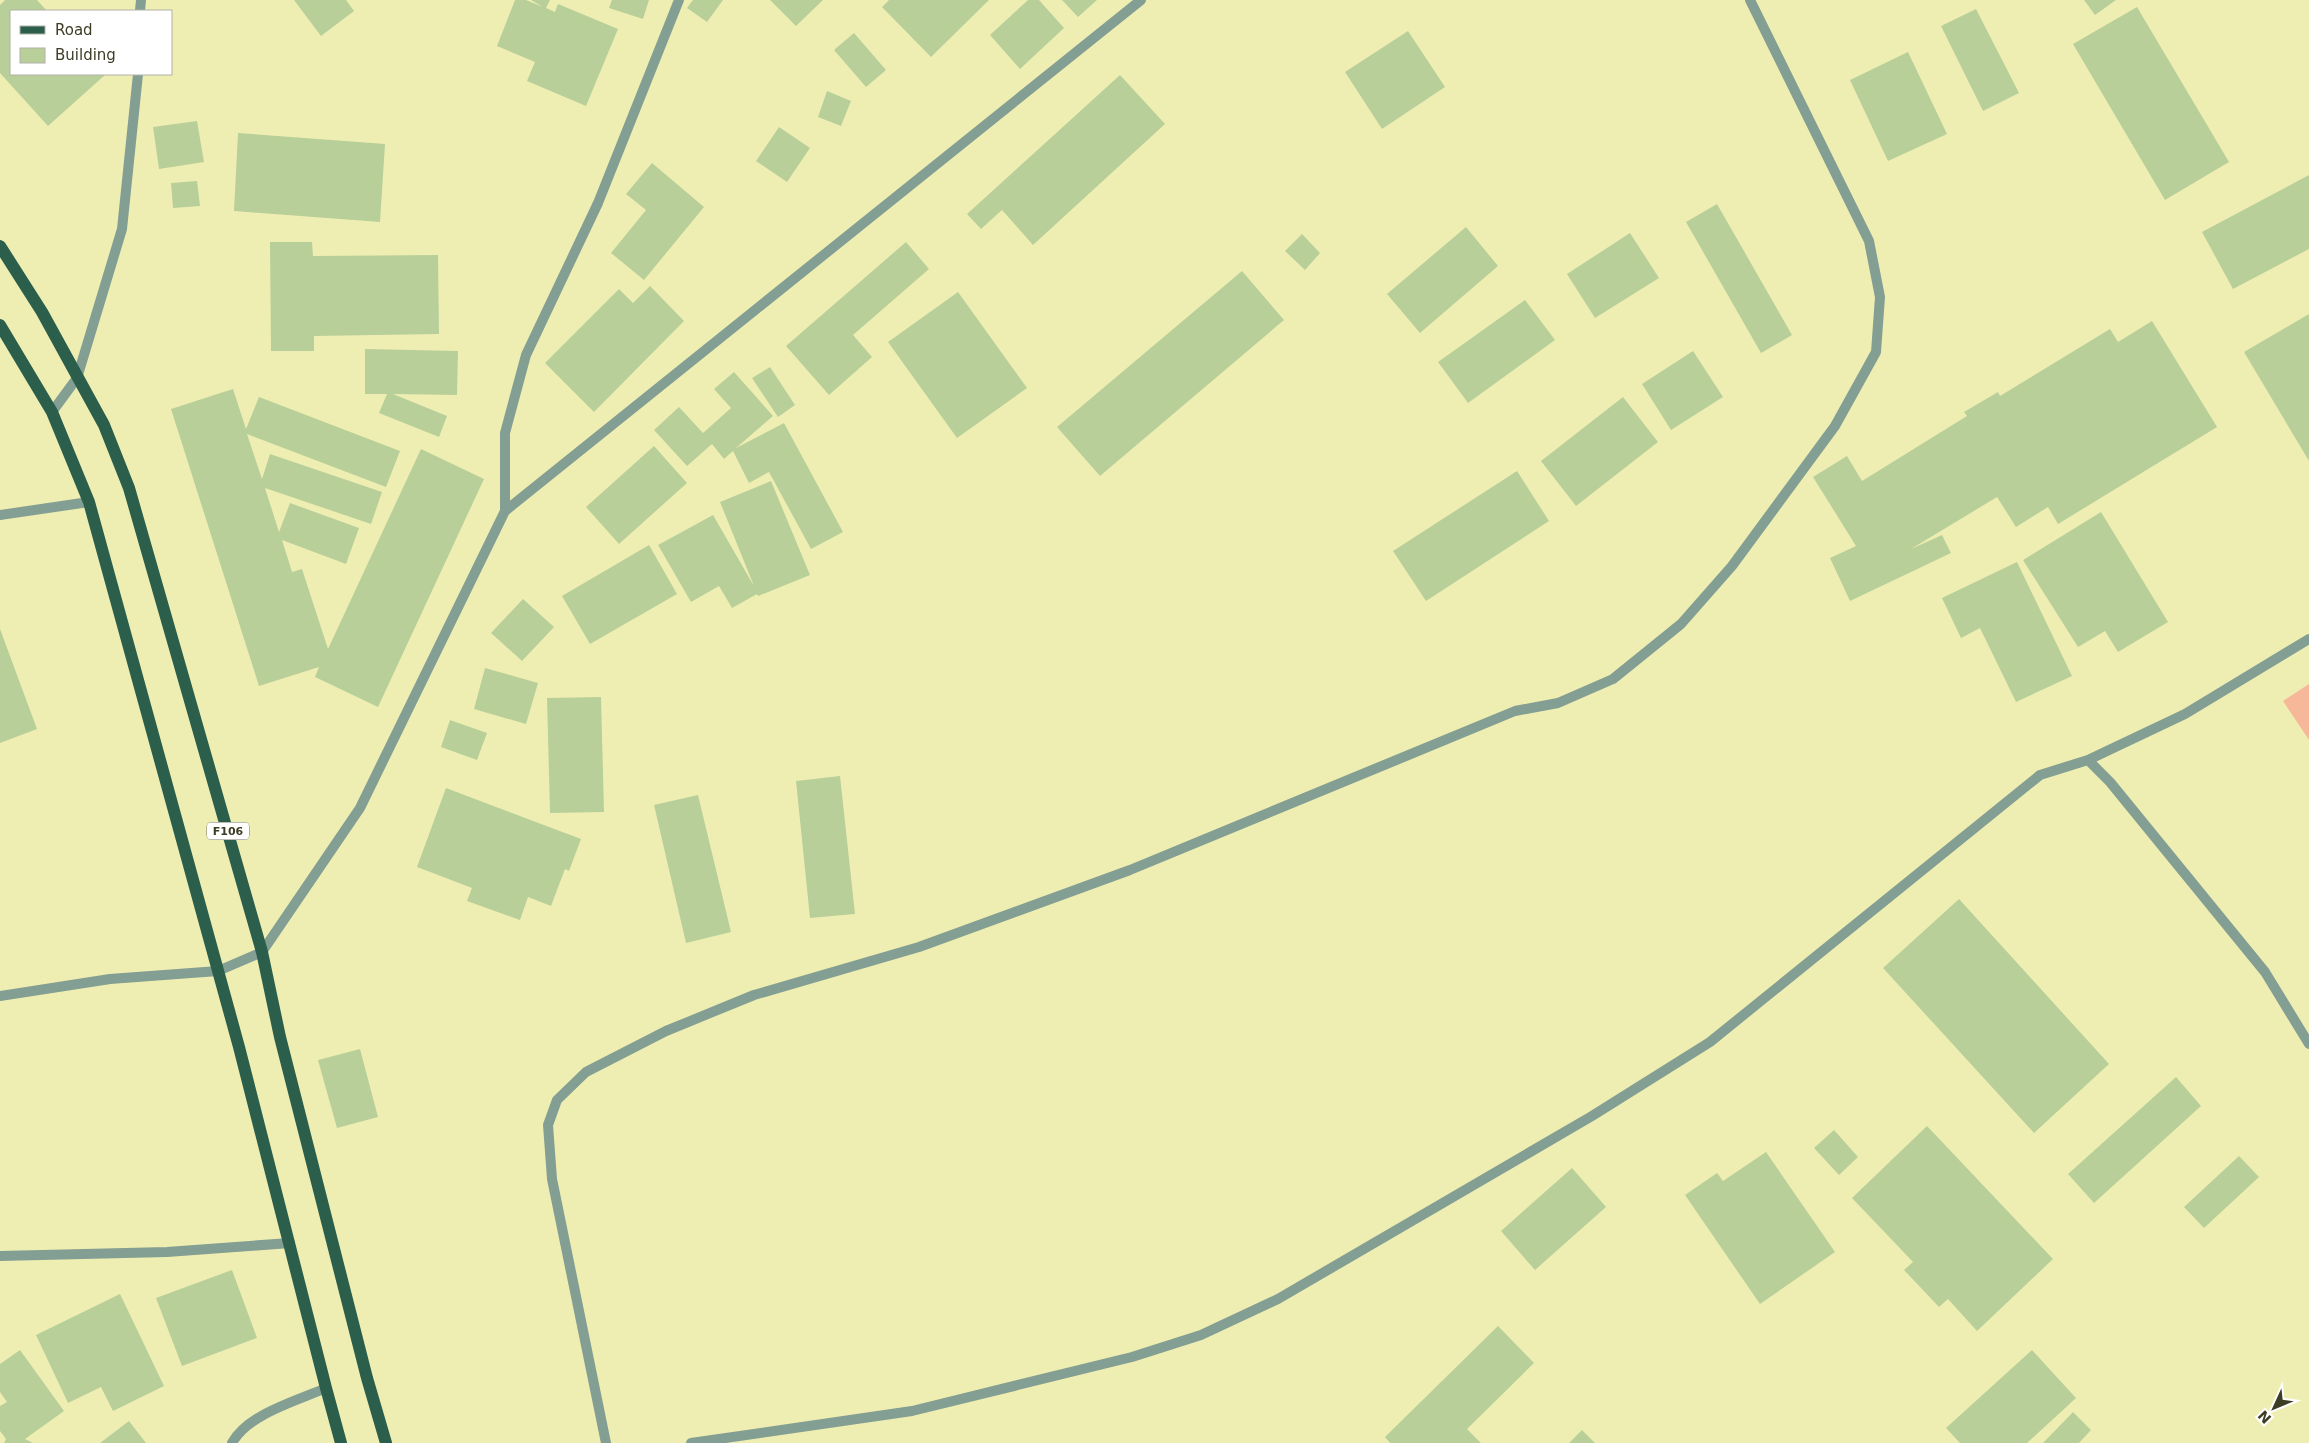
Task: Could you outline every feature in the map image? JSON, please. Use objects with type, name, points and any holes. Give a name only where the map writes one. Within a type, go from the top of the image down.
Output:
[{"type":"main road","name":"F106","points":[[0,246],[42,312],[104,425],[129,488],[262,952],[280,1037],[366,1378],[386,1443]]},
{"type":"main road","points":[[0,325],[52,412],[89,502],[218,971],[342,1443]]},
{"type":"street","points":[[505,511],[504,433],[526,355],[598,203],[679,0]]},
{"type":"street","points":[[0,996],[110,979],[218,971],[262,952],[360,808],[505,511],[1142,0]]},
{"type":"street","points":[[606,1443],[552,1179],[548,1126],[557,1100],[586,1072],[666,1031],[754,995],[946,937],[1130,870],[1514,711],[1558,703],[1613,678],[1681,624],[1732,566],[1835,426],[1872,360],[1876,352],[1880,297],[1869,240],[1750,0]]},
{"type":"street","points":[[52,412],[77,378],[122,228],[138,75]]},
{"type":"street","points":[[0,515],[89,502]]},
{"type":"street","points":[[691,1443],[931,1407],[1132,1357],[1201,1335],[1278,1299],[1592,1116],[1710,1042],[2040,775],[2088,760],[2185,714],[2309,639]]},
{"type":"street","points":[[2088,760],[2110,782],[2265,972],[2309,1044]]},
{"type":"street","points":[[0,1256],[167,1252],[290,1243]]},
{"type":"street","points":[[232,1443],[235,1437],[255,1419],[326,1388]]},
{"type":"shaded area","points":[[2309,684],[2309,740],[2283,701]]},
{"type":"building","points":[[5,0],[37,0],[46,10],[10,10],[10,75],[105,75],[48,126],[0,73],[0,5]]},
{"type":"building","points":[[294,0],[346,0],[354,11],[321,36]]},
{"type":"building","points":[[515,0],[526,0],[543,7],[531,0],[550,0],[546,8],[555,12],[558,4],[618,29],[586,106],[527,81],[535,62],[497,46]]},
{"type":"building","points":[[612,0],[649,0],[643,19],[609,8]]},
{"type":"building","points":[[693,0],[723,0],[707,22],[687,8]]},
{"type":"building","points":[[770,0],[823,0],[796,26]]},
{"type":"building","points":[[889,0],[989,0],[931,57],[882,7]]},
{"type":"building","points":[[1028,0],[1039,0],[1064,28],[1020,69],[990,35]]},
{"type":"building","points":[[1062,0],[1097,0],[1078,17]]},
{"type":"building","points":[[2084,0],[2116,0],[2095,15]]},
{"type":"building","points":[[2137,7],[2229,162],[2165,200],[2073,44]]},
{"type":"building","points":[[1976,9],[2019,93],[1983,111],[1941,26]]},
{"type":"building","points":[[1408,31],[1445,87],[1382,129],[1345,72]]},
{"type":"building","points":[[854,33],[886,70],[866,87],[834,50]]},
{"type":"building","points":[[1908,52],[1947,134],[1888,161],[1850,80]]},
{"type":"building","points":[[1120,75],[1165,124],[1033,245],[1002,210],[981,229],[967,214]]},
{"type":"building","points":[[827,91],[851,101],[841,126],[818,117]]},
{"type":"building","points":[[197,121],[204,162],[159,169],[153,127]]},
{"type":"building","points":[[779,127],[810,148],[787,182],[756,161]]},
{"type":"building","points":[[238,133],[385,144],[380,222],[234,211]]},
{"type":"building","points":[[652,163],[704,207],[644,280],[611,253],[646,210],[626,194]]},
{"type":"building","points":[[2309,175],[2309,249],[2233,289],[2202,232]]},
{"type":"building","points":[[197,181],[200,206],[173,208],[171,183]]},
{"type":"building","points":[[1717,204],[1792,335],[1761,353],[1686,222]]},
{"type":"building","points":[[1466,227],[1498,266],[1420,333],[1387,294]]},
{"type":"building","points":[[1630,233],[1659,278],[1595,318],[1567,274]]},
{"type":"building","points":[[1302,234],[1320,253],[1305,270],[1285,251]]},
{"type":"building","points":[[270,242],[312,242],[313,256],[438,255],[439,334],[314,336],[314,351],[271,351]]},
{"type":"building","points":[[906,242],[929,269],[853,335],[872,357],[829,395],[786,346]]},
{"type":"building","points":[[1242,271],[1284,320],[1100,476],[1057,427]]},
{"type":"building","points":[[650,286],[684,321],[594,412],[545,363],[619,289],[633,303]]},
{"type":"building","points":[[958,292],[1027,388],[957,438],[888,342]]},
{"type":"building","points":[[1525,300],[1555,340],[1468,403],[1438,362]]},
{"type":"building","points":[[2309,314],[2309,461],[2244,352]]},
{"type":"building","points":[[2152,321],[2217,427],[2058,524],[2048,507],[2016,527],[1997,497],[1911,549],[1942,535],[1951,553],[1850,601],[1830,558],[1856,546],[1813,477],[1847,456],[1862,481],[1967,416],[1964,412],[1998,392],[2000,396],[2110,329],[2118,342]]},
{"type":"building","points":[[365,349],[458,351],[457,395],[393,394],[447,416],[439,437],[379,413],[387,394],[365,394]]},
{"type":"building","points":[[1693,351],[1723,397],[1671,430],[1642,384]]},
{"type":"building","points":[[770,367],[795,405],[778,417],[752,378]]},
{"type":"building","points":[[734,372],[773,416],[736,448],[784,423],[843,532],[811,549],[769,472],[749,483],[733,451],[724,459],[712,444],[687,466],[654,430],[679,407],[703,433],[731,408],[714,389]]},
{"type":"building","points":[[233,389],[246,429],[259,397],[400,451],[386,487],[247,434],[262,479],[270,454],[382,492],[371,524],[265,488],[279,532],[290,503],[359,528],[346,564],[282,540],[292,572],[302,569],[328,649],[421,449],[484,479],[378,707],[315,677],[319,667],[259,686],[171,409]]},
{"type":"building","points":[[1623,397],[1658,442],[1576,506],[1541,461]]},
{"type":"building","points":[[654,446],[687,483],[619,544],[586,507]]},
{"type":"building","points":[[1517,471],[1549,521],[1426,601],[1393,551]]},
{"type":"building","points":[[771,481],[810,575],[758,596],[757,594],[732,608],[719,586],[691,602],[658,545],[713,515],[754,586],[720,502]]},
{"type":"building","points":[[2101,512],[2168,622],[2118,652],[2105,631],[2078,647],[2023,560]]},
{"type":"building","points":[[649,545],[677,594],[590,644],[562,596]]},
{"type":"building","points":[[2017,562],[2072,676],[2016,702],[1980,628],[1961,638],[1942,598]]},
{"type":"building","points":[[523,599],[554,627],[522,661],[491,633]]},
{"type":"building","points":[[0,629],[37,729],[0,743]]},
{"type":"building","points":[[485,668],[538,683],[526,724],[474,709]]},
{"type":"building","points":[[601,697],[604,812],[550,813],[547,698]]},
{"type":"building","points":[[450,720],[487,733],[477,760],[441,747]]},
{"type":"building","points":[[840,776],[855,914],[810,918],[796,781]]},
{"type":"building","points":[[446,788],[581,839],[569,871],[565,869],[551,906],[528,897],[520,920],[467,901],[472,888],[417,867]]},
{"type":"building","points":[[698,795],[731,932],[686,943],[654,805]]},
{"type":"building","points":[[1959,899],[2109,1064],[2034,1133],[1883,968]]},
{"type":"building","points":[[360,1049],[378,1117],[337,1128],[318,1060]]},
{"type":"building","points":[[2176,1077],[2201,1106],[2094,1203],[2068,1174]]},
{"type":"building","points":[[1927,1126],[2053,1259],[1977,1331],[1948,1299],[1939,1307],[1904,1270],[1913,1262],[1852,1198]]},
{"type":"building","points":[[1834,1130],[1858,1157],[1839,1175],[1814,1148]]},
{"type":"building","points":[[1766,1152],[1835,1252],[1760,1304],[1685,1195],[1717,1173],[1723,1181]]},
{"type":"building","points":[[2239,1156],[2259,1177],[2204,1228],[2184,1207]]},
{"type":"building","points":[[1572,1168],[1606,1207],[1535,1270],[1501,1231]]},
{"type":"building","points":[[232,1270],[257,1338],[182,1366],[156,1298]]},
{"type":"building","points":[[120,1294],[164,1386],[113,1411],[101,1387],[68,1403],[36,1335]]},
{"type":"building","points":[[1498,1326],[1534,1363],[1467,1429],[1481,1443],[1390,1443],[1385,1437]]},
{"type":"building","points":[[20,1350],[64,1411],[25,1439],[33,1443],[4,1443],[6,1439],[0,1431],[0,1406],[7,1402],[0,1392],[0,1364]]},
{"type":"building","points":[[2032,1350],[2076,1398],[2027,1443],[1960,1443],[1946,1428]]},
{"type":"building","points":[[2073,1412],[2091,1430],[2079,1443],[2043,1443]]},
{"type":"building","points":[[129,1421],[146,1443],[100,1443]]},
{"type":"building","points":[[1582,1430],[1595,1443],[1569,1443]]}]
